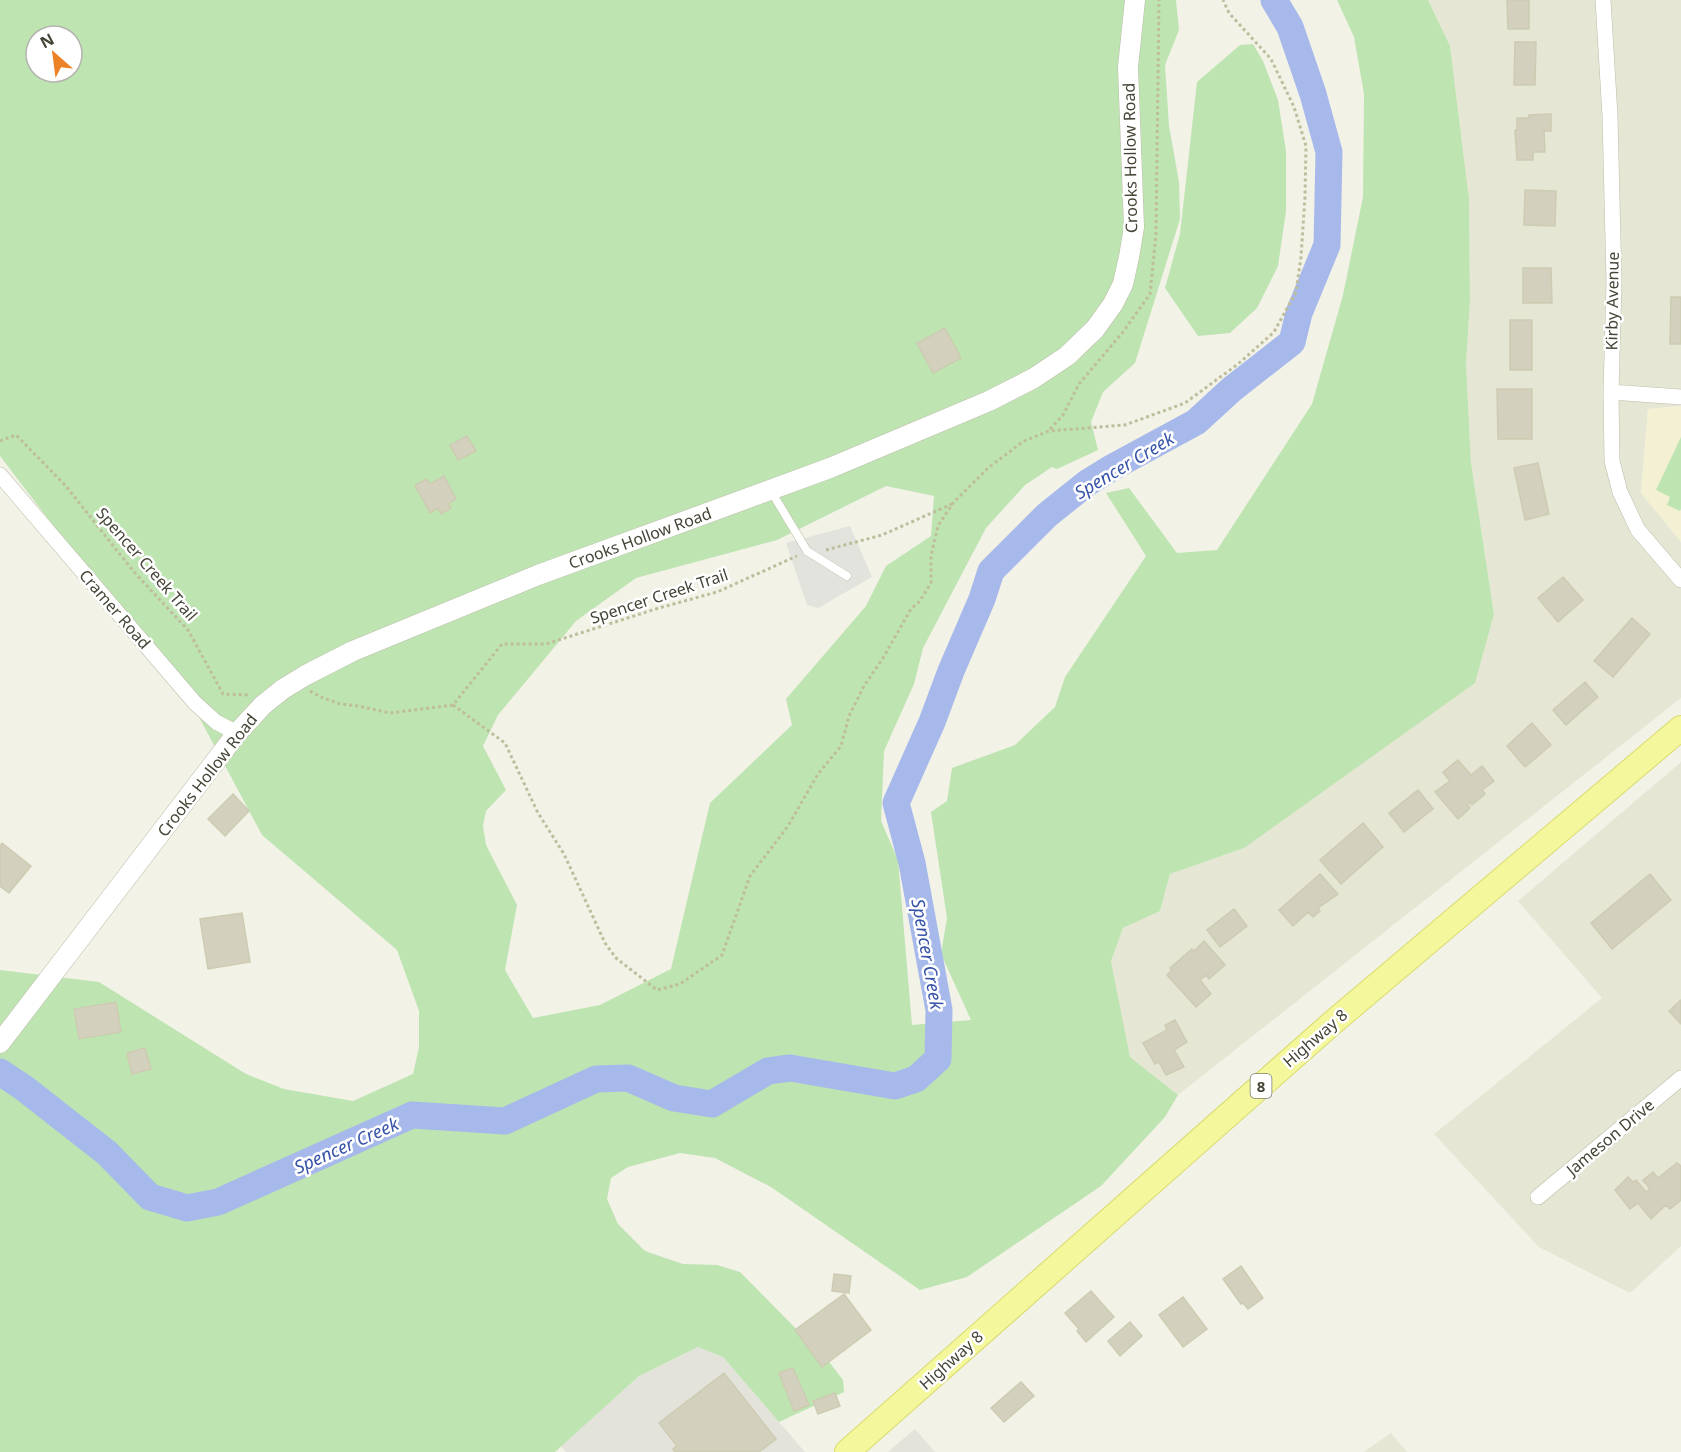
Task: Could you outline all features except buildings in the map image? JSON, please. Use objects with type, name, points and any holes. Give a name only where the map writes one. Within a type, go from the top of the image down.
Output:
[{"type":"main road","name":"Highway 8","points":[[847,1452],[1322,1031],[1681,728]]},
{"type":"street","name":"Crooks Hollow Road","points":[[0,1043],[237,733],[263,705],[294,682],[353,651],[538,575],[830,468],[931,426],[989,401],[1034,378],[1067,356],[1106,315],[1125,278],[1134,227],[1128,67],[1135,0]]},
{"type":"street","name":"Kirby Avenue","points":[[1603,0],[1610,116],[1614,282],[1611,461],[1620,492],[1638,530],[1681,580]]},
{"type":"street","points":[[1611,393],[1681,397]]},
{"type":"street","name":"Cramer Road","points":[[0,475],[195,703],[216,722],[237,733]]},
{"type":"street","name":"Jameson Drive","points":[[1538,1197],[1681,1078]]},
{"type":"lane","points":[[770,490],[807,551],[847,576]]},
{"type":"path","points":[[294,682],[321,697],[340,704],[390,713],[453,705],[505,743],[538,813],[564,854],[605,943],[616,958],[657,990],[680,984],[722,955],[750,876],[788,826],[818,774],[841,746],[849,716],[859,696],[911,609],[919,602],[931,582],[931,556],[938,526],[953,503],[988,468],[1024,441],[1049,431],[1125,425],[1185,403],[1238,364],[1274,332],[1296,292],[1301,256],[1306,146],[1294,107],[1271,59],[1229,13],[1223,0]]},
{"type":"path","name":"Spencer Creek Trail","points":[[0,441],[16,435],[65,486],[134,572],[188,630],[224,694],[274,696]]},
{"type":"path","name":"Spencer Creek Trail","points":[[453,705],[502,644],[546,644],[717,592],[807,551],[828,550],[882,535],[953,503]]},
{"type":"shaded area","points":[[1428,0],[1681,0],[1681,406],[1648,409],[1641,493],[1681,542],[1681,698],[1178,1095],[1130,1057],[1111,961],[1123,928],[1160,911],[1170,874],[1244,848],[1494,614],[1471,463],[1466,364],[1470,301],[1469,199],[1450,46]]},
{"type":"shaded area","points":[[1681,406],[1681,542],[1641,493],[1648,409]]},
{"type":"shaded area","points":[[850,526],[872,577],[818,608],[807,605],[786,543]]},
{"type":"shaded area","points":[[1681,762],[1681,1246],[1630,1293],[1539,1247],[1434,1134],[1602,998],[1518,901]]},
{"type":"shaded area","points":[[698,1347],[723,1357],[805,1452],[566,1452],[561,1446],[639,1376]]},
{"type":"shaded area","points":[[915,1429],[935,1452],[888,1452]]},
{"type":"shaded area","points":[[1391,1433],[1407,1452],[1364,1452]]},
{"type":"green space","points":[[0,0],[1176,0],[1179,30],[1165,65],[1169,126],[1179,182],[1180,219],[1135,363],[1103,392],[1091,422],[1098,450],[1057,469],[1052,467],[1025,485],[986,528],[923,648],[914,684],[884,751],[881,821],[898,860],[912,1025],[971,1020],[941,954],[947,918],[931,812],[947,801],[952,768],[1015,745],[1055,707],[1065,677],[1146,556],[1106,493],[1129,488],[1177,553],[1217,550],[1312,404],[1343,295],[1363,197],[1364,94],[1354,37],[1337,0],[1428,0],[1450,46],[1469,199],[1470,301],[1466,364],[1471,463],[1494,614],[1475,683],[1244,848],[1170,874],[1160,911],[1123,928],[1111,961],[1130,1057],[1178,1095],[1165,1117],[1101,1186],[967,1277],[920,1290],[771,1187],[715,1158],[680,1153],[628,1167],[611,1178],[607,1199],[618,1224],[645,1251],[683,1264],[717,1265],[740,1272],[830,1363],[843,1380],[844,1392],[779,1422],[723,1357],[698,1347],[639,1376],[555,1452],[0,1452],[0,970],[99,982],[246,1074],[284,1089],[353,1101],[413,1074],[419,1047],[419,1011],[397,950],[262,835],[174,670],[110,600],[0,456]],"holes":[[[886,486],[934,496],[931,536],[886,566],[866,606],[786,699],[792,725],[710,803],[671,969],[600,1005],[533,1018],[505,970],[517,905],[486,845],[483,826],[486,811],[506,790],[483,746],[498,715],[576,621],[636,578],[777,540]]]},
{"type":"green space","points":[[1253,44],[1263,61],[1278,100],[1286,151],[1286,211],[1278,266],[1257,308],[1230,333],[1198,336],[1165,288],[1180,234],[1197,82],[1240,45]]},
{"type":"green space","points":[[1681,437],[1680,511],[1667,505],[1670,497],[1656,490]]},
{"type":"waterway","name":"Spencer Creek","points":[[0,1072],[107,1153],[150,1197],[187,1208],[218,1202],[412,1115],[505,1121],[596,1079],[628,1078],[674,1098],[712,1104],[768,1071],[790,1068],[895,1086],[916,1079],[938,1059],[939,1010],[912,863],[896,803],[932,722],[982,599],[991,571],[1047,515],[1087,483],[1196,422],[1232,389],[1292,342],[1299,313],[1327,245],[1329,152],[1313,94],[1290,27],[1274,0]]}]
